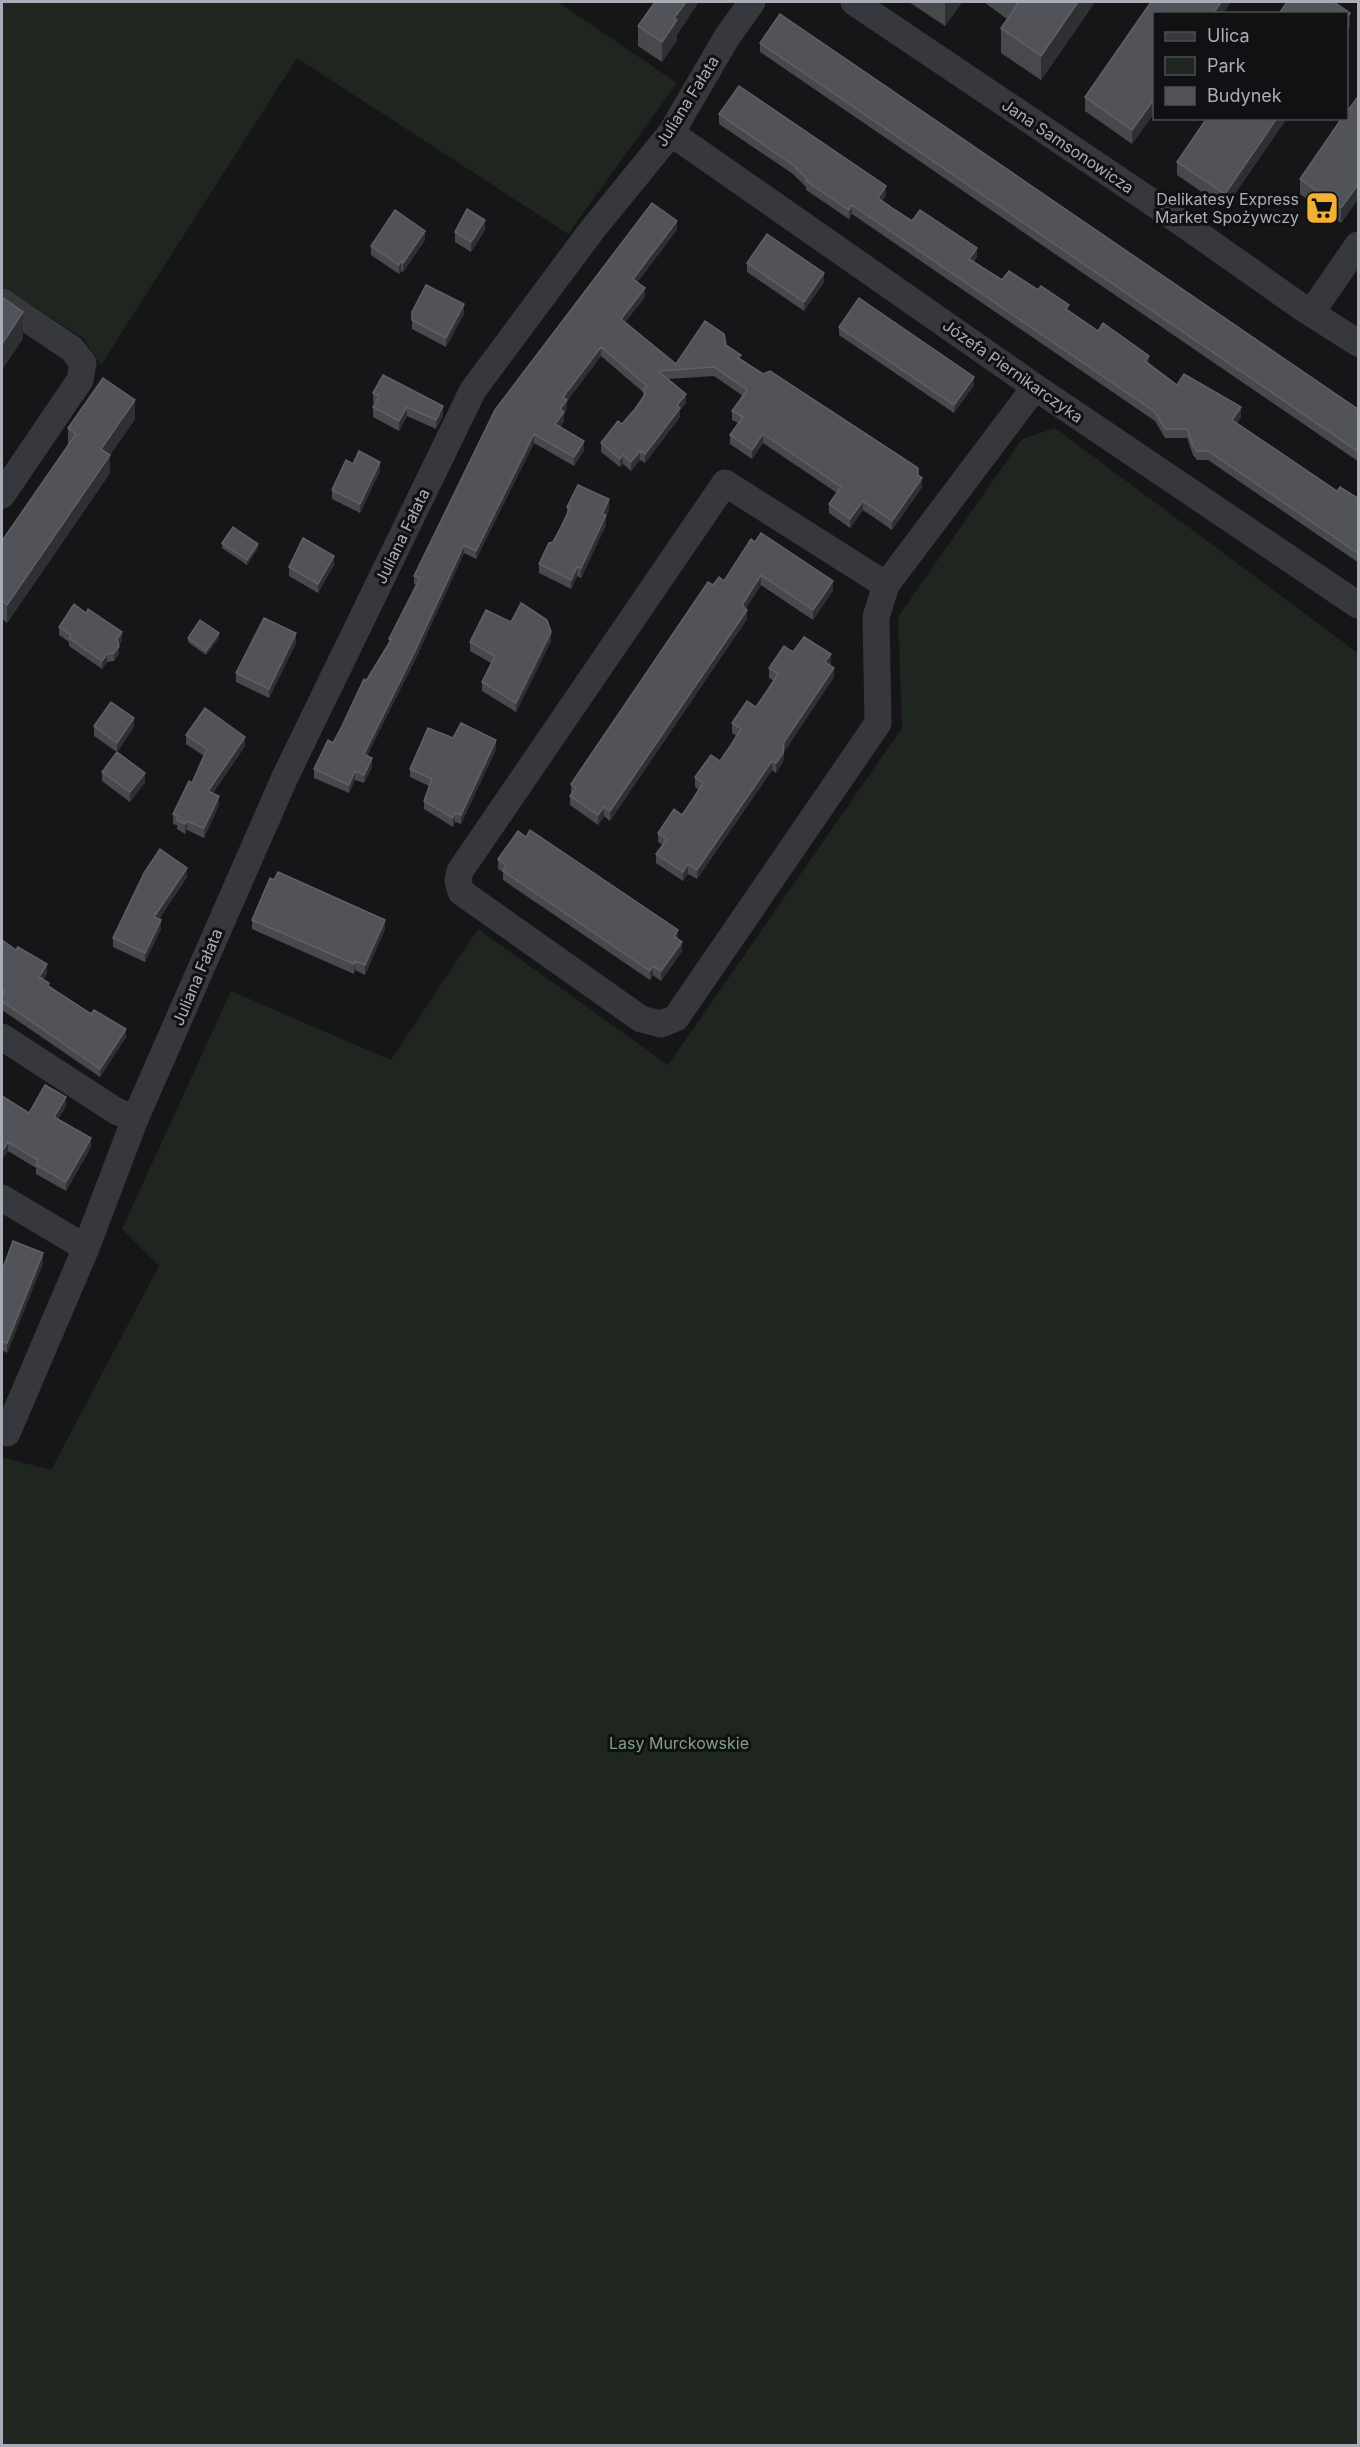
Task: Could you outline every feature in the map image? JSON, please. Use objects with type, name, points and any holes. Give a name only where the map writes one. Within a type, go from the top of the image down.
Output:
[{"type":"street","name":"Juliana Fałata","points":[[7,1433],[86,1248],[135,1119],[285,777],[473,390],[592,230],[670,133],[727,37],[752,2]]},
{"type":"street","name":"Jana Samsonowicza","points":[[854,2],[1165,211],[1311,313],[1359,343]]},
{"type":"street","name":"Józefa Piernikarczyka","points":[[670,133],[1035,387],[1359,605]]},
{"type":"street","points":[[1311,313],[1359,245]]},
{"type":"street","points":[[2,302],[72,349],[83,363],[80,380],[2,495]]},
{"type":"street","points":[[886,585],[725,483],[460,871],[458,881],[462,892],[641,1019],[661,1024],[676,1018],[878,723],[876,617],[886,585],[1035,387]]},
{"type":"street","points":[[2,1037],[116,1111],[135,1119]]},
{"type":"street","points":[[2,1198],[86,1248]]},
{"type":"green space","points":[[2,2],[558,2],[677,83],[568,234],[297,58],[101,365],[83,338],[2,287]]},
{"type":"green space","name":"Lasy Murckowskie","points":[[1055,428],[1358,653],[1358,2445],[2,2445],[2,1457],[51,1470],[159,1266],[122,1229],[231,991],[391,1060],[478,929],[668,1065],[902,728],[898,617],[1022,439]]},
{"type":"building","points":[[655,2],[686,2],[674,18],[677,20],[662,42],[638,26]]},
{"type":"building","points":[[1015,2],[1078,2],[1041,56],[1001,28],[1018,4]]},
{"type":"building","points":[[1151,2],[1221,2],[1214,12],[1153,12],[1153,101],[1132,130],[1085,97]]},
{"type":"building","points":[[1287,2],[1334,2],[1350,13],[1348,16],[1348,12],[1280,12]]},
{"type":"building","points":[[780,14],[1359,410],[1359,452],[760,43]]},
{"type":"building","points":[[739,86],[886,186],[878,198],[895,210],[912,221],[920,210],[977,248],[969,259],[1002,280],[1009,271],[1038,290],[1041,286],[1069,305],[1066,309],[1098,331],[1103,323],[1149,356],[1145,361],[1177,385],[1184,374],[1241,407],[1232,420],[1337,491],[1340,487],[1359,499],[1359,554],[1208,451],[1197,451],[1187,429],[1165,429],[1155,412],[852,205],[849,210],[806,181],[807,179],[793,165],[719,114]]},
{"type":"building","points":[[1359,95],[1359,183],[1341,208],[1300,179],[1341,120],[1348,120],[1348,111]]},
{"type":"building","points":[[1206,120],[1276,120],[1225,194],[1177,162]]},
{"type":"building","points":[[652,203],[677,221],[633,279],[645,288],[621,319],[676,364],[705,321],[724,334],[726,345],[741,355],[738,358],[763,374],[770,371],[918,468],[918,475],[922,478],[892,521],[863,501],[850,519],[829,504],[841,487],[763,434],[752,450],[730,435],[743,417],[732,411],[747,390],[714,367],[658,371],[686,394],[677,405],[680,408],[645,454],[640,451],[631,462],[623,455],[620,459],[601,443],[618,421],[622,424],[635,409],[646,393],[643,390],[647,386],[601,347],[563,397],[567,400],[560,409],[564,412],[555,424],[584,441],[574,457],[534,434],[476,551],[464,545],[364,754],[372,758],[364,775],[355,771],[349,785],[314,769],[328,740],[333,743],[364,679],[366,681],[391,640],[389,639],[420,578],[414,576],[495,410]]},
{"type":"building","points":[[467,209],[485,220],[471,242],[455,232]]},
{"type":"building","points":[[395,210],[425,231],[403,263],[401,261],[399,265],[371,246]]},
{"type":"building","points":[[767,234],[824,273],[804,302],[747,263]]},
{"type":"building","points":[[426,285],[464,304],[446,338],[412,320],[412,312]]},
{"type":"building","points":[[2,297],[23,312],[2,344]]},
{"type":"building","points":[[859,298],[974,377],[954,405],[839,327]]},
{"type":"building","points":[[383,375],[443,406],[436,420],[407,407],[399,421],[373,407],[379,396],[373,393]]},
{"type":"building","points":[[103,378],[135,400],[101,449],[110,455],[7,605],[2,601],[2,541],[76,434],[68,428]]},
{"type":"building","points":[[359,451],[380,462],[360,504],[332,490],[346,460],[353,464]]},
{"type":"building","points":[[578,485],[609,499],[602,514],[606,515],[581,568],[577,567],[571,580],[539,564],[549,543],[553,542],[561,527],[570,508],[567,507]]},
{"type":"building","points":[[233,527],[258,544],[247,560],[222,543]]},
{"type":"building","points":[[761,533],[833,581],[813,610],[761,575],[742,605],[747,610],[610,811],[604,807],[598,815],[570,796],[576,788],[571,784],[708,582],[713,585],[719,577],[724,581],[751,539],[755,542]]},
{"type":"building","points":[[303,538],[334,556],[318,584],[289,567]]},
{"type":"building","points":[[521,603],[547,620],[551,632],[516,703],[482,682],[495,656],[470,642],[486,610],[511,622]]},
{"type":"building","points":[[74,604],[86,613],[88,609],[122,632],[117,639],[119,646],[114,653],[107,654],[102,661],[69,638],[71,635],[59,627]]},
{"type":"building","points":[[264,618],[296,633],[269,689],[236,673]]},
{"type":"building","points":[[200,620],[219,633],[206,651],[188,638]]},
{"type":"building","points":[[804,637],[831,654],[825,662],[834,668],[784,742],[783,753],[776,763],[772,761],[697,870],[688,864],[683,872],[656,854],[667,839],[658,833],[674,809],[682,815],[693,799],[703,783],[695,777],[711,755],[720,761],[731,745],[741,729],[732,723],[747,701],[756,707],[767,691],[778,674],[769,668],[784,646],[793,652]]},
{"type":"building","points":[[111,702],[134,718],[117,743],[94,726]]},
{"type":"building","points":[[205,708],[245,737],[208,791],[219,796],[204,828],[187,821],[185,824],[177,820],[178,816],[173,814],[189,781],[192,783],[207,749],[186,735]]},
{"type":"building","points":[[461,723],[496,740],[461,815],[455,813],[453,818],[424,801],[432,779],[410,769],[428,728],[453,738]]},
{"type":"building","points":[[117,752],[145,773],[130,792],[102,772]]},
{"type":"building","points":[[530,830],[678,930],[674,936],[682,942],[661,971],[653,966],[650,971],[503,871],[506,865],[498,859],[518,831],[526,837]]},
{"type":"building","points":[[160,849],[187,868],[154,917],[161,920],[145,953],[113,938],[144,873]]},
{"type":"building","points":[[278,872],[385,920],[365,965],[355,961],[354,964],[252,920],[270,878],[274,880]]},
{"type":"building","points":[[2,940],[16,950],[18,947],[47,964],[39,977],[49,983],[48,986],[91,1014],[94,1010],[126,1029],[100,1069],[2,1001],[5,991],[2,989]]},
{"type":"building","points":[[45,1085],[66,1097],[54,1117],[91,1138],[66,1182],[36,1165],[38,1160],[8,1142],[2,1151],[2,1096],[29,1113]]},
{"type":"building","points":[[13,1241],[43,1253],[7,1343],[2,1341],[2,1271]]},
{"type":"place","name":"Delikatesy Express Market Spożywczy","points":[[1322,208]]}]
